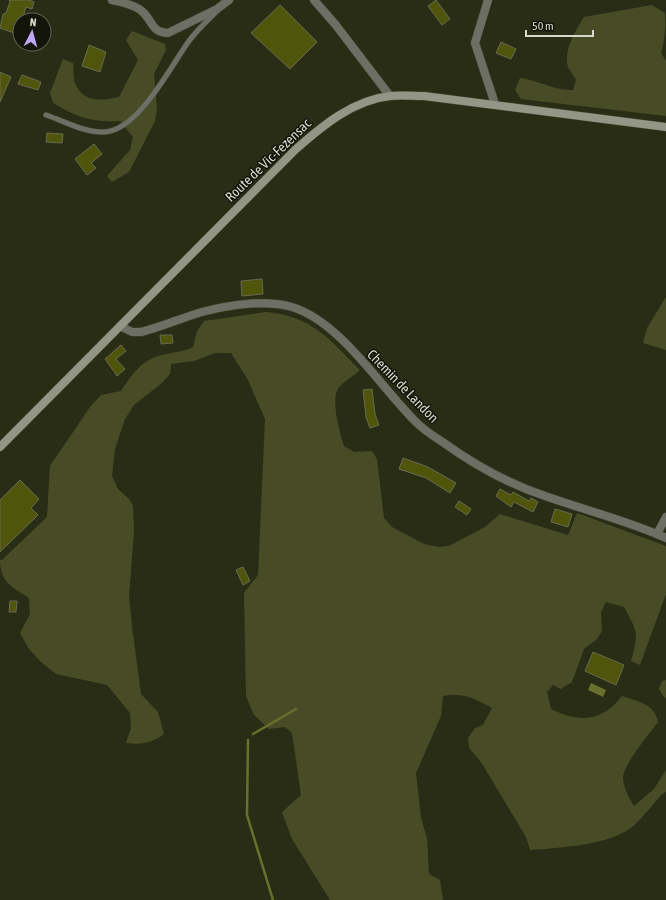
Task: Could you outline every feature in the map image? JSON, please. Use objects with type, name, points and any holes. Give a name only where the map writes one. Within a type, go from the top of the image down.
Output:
[{"type":"main road","name":"Route de Vic-Fezensac","points":[[0,447],[295,150],[322,126],[347,110],[390,96],[424,96],[666,127]]},
{"type":"street","points":[[112,0],[137,7],[145,14],[155,29],[160,32],[168,33],[218,9],[229,0]]},
{"type":"street","points":[[314,0],[335,24],[390,96]]},
{"type":"street","points":[[488,0],[475,43],[494,104]]},
{"type":"street","name":"Chemin de Landon","points":[[120,326],[132,332],[142,332],[203,312],[253,304],[273,304],[292,307],[308,314],[329,328],[346,344],[418,424],[463,456],[497,475],[548,497],[666,538]]},
{"type":"street","points":[[657,534],[666,517]]},
{"type":"lane","points":[[46,115],[92,131],[110,131],[126,125],[142,109],[190,39],[218,9]]},
{"type":"shaded area","points":[[652,5],[665,13],[665,33],[661,53],[666,61],[666,116],[521,99],[515,90],[520,78],[560,89],[573,90],[576,80],[568,67],[567,54],[571,40],[584,17]]},
{"type":"shaded area","points":[[132,31],[165,44],[166,50],[154,74],[157,109],[155,121],[129,172],[112,182],[107,176],[130,150],[133,137],[120,121],[93,120],[69,112],[53,103],[50,93],[63,59],[73,63],[75,83],[78,90],[83,94],[99,100],[119,97],[138,60],[126,40]]},
{"type":"shaded area","points":[[666,297],[666,350],[643,343],[647,328]]},
{"type":"shaded area","points":[[266,312],[296,318],[308,324],[329,339],[360,370],[342,384],[337,391],[335,398],[336,415],[344,446],[354,452],[372,451],[377,459],[384,518],[392,527],[424,544],[439,547],[449,546],[485,527],[500,514],[568,535],[577,513],[666,546],[666,594],[640,665],[631,661],[636,633],[629,616],[624,607],[606,602],[601,612],[602,631],[597,639],[584,649],[572,682],[561,689],[553,685],[547,692],[551,709],[571,717],[590,718],[598,715],[614,705],[622,696],[644,704],[653,711],[658,722],[628,764],[624,771],[623,781],[630,800],[634,806],[654,789],[666,770],[666,792],[661,795],[644,816],[632,827],[611,838],[597,842],[569,847],[530,850],[526,837],[481,762],[469,748],[468,738],[475,728],[483,725],[492,708],[468,697],[456,695],[443,696],[441,716],[416,773],[421,818],[427,838],[429,874],[440,880],[443,900],[330,900],[292,839],[282,812],[301,795],[292,733],[285,727],[269,729],[254,715],[246,696],[244,593],[258,575],[265,419],[247,378],[231,353],[215,353],[194,361],[171,364],[170,374],[162,383],[134,405],[125,419],[115,449],[112,476],[118,489],[129,499],[133,506],[134,531],[129,596],[141,694],[158,712],[164,734],[146,743],[126,743],[131,728],[130,713],[107,685],[56,674],[41,662],[29,649],[20,633],[30,614],[29,598],[8,583],[2,574],[0,560],[2,560],[47,517],[50,466],[90,407],[101,395],[121,391],[129,379],[148,360],[193,347],[197,331],[204,321]]},
{"type":"shaded area","points":[[666,680],[666,698],[659,689],[662,681]]},
{"type":"shaded area","points":[[591,683],[606,690],[603,697],[588,690]]},
{"type":"building","points":[[9,0],[29,0],[34,2],[32,9],[26,7],[24,12],[12,12],[12,32],[0,28],[3,14],[6,13],[10,2]]},
{"type":"building","points":[[436,0],[450,19],[442,25],[428,6]]},
{"type":"building","points":[[280,5],[317,42],[290,69],[251,33]]},
{"type":"building","points":[[501,42],[516,49],[511,59],[496,53]]},
{"type":"building","points":[[89,45],[106,52],[100,72],[82,66]]},
{"type":"building","points":[[0,72],[11,77],[0,102]]},
{"type":"building","points":[[22,75],[41,82],[38,90],[18,84]]},
{"type":"building","points":[[47,133],[63,134],[62,143],[46,142]]},
{"type":"building","points":[[94,144],[102,154],[91,163],[96,168],[87,175],[75,159]]},
{"type":"building","points":[[262,279],[263,294],[242,296],[241,281]]},
{"type":"building","points":[[160,335],[172,335],[173,343],[161,344]]},
{"type":"building","points":[[121,345],[126,351],[116,359],[125,369],[117,376],[105,359]]},
{"type":"building","points":[[372,389],[375,414],[379,425],[370,428],[366,417],[363,390]]},
{"type":"building","points":[[403,458],[428,467],[456,483],[450,493],[426,478],[399,469]]},
{"type":"building","points":[[20,480],[39,499],[31,508],[38,515],[0,552],[0,500]]},
{"type":"building","points":[[500,489],[511,495],[513,492],[529,501],[531,498],[538,502],[533,512],[514,502],[511,507],[496,496]]},
{"type":"building","points":[[459,501],[471,509],[467,515],[455,507]]},
{"type":"building","points":[[555,509],[572,514],[568,527],[551,522]]},
{"type":"building","points":[[243,567],[250,581],[243,585],[236,570]]},
{"type":"building","points":[[10,601],[17,601],[16,612],[9,612]]},
{"type":"building","points":[[593,652],[624,665],[616,685],[585,671]]},
{"type":"waterway","points":[[253,734],[296,709]]},
{"type":"waterway","points":[[248,740],[247,815],[273,900]]}]
